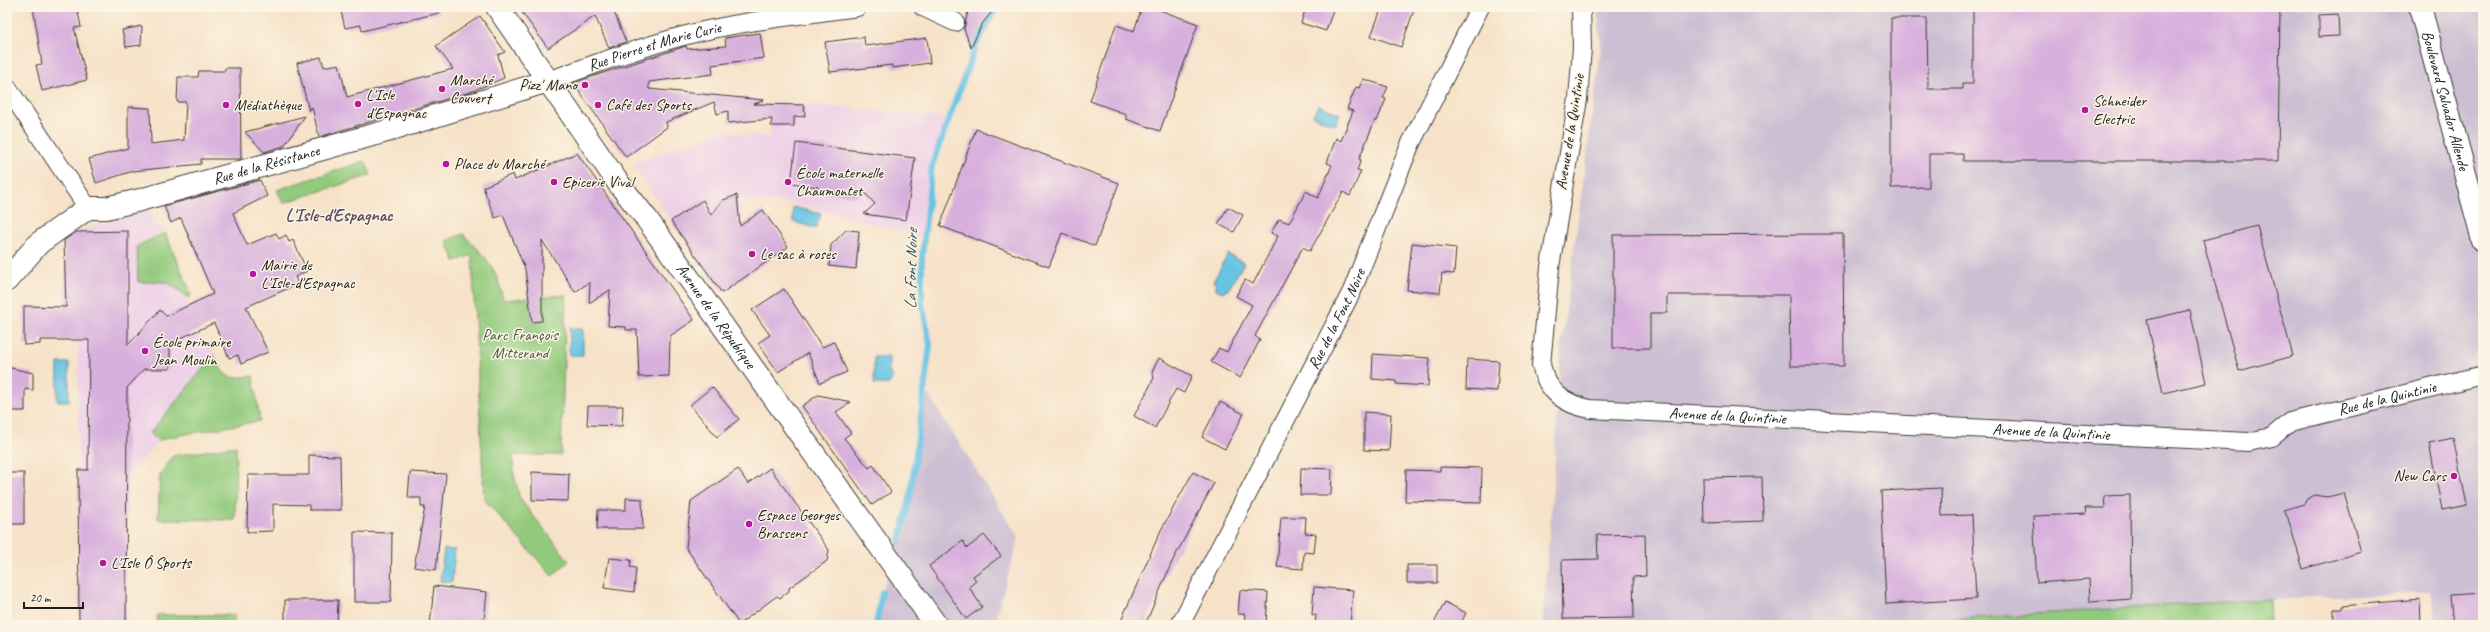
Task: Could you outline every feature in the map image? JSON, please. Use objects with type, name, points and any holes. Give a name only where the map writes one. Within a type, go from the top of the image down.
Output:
[{"type":"street","name":"Avenue de la République","points":[[496,7],[619,184],[646,218],[936,625]]},
{"type":"street","name":"Rue Pierre et Marie Curie","points":[[548,81],[627,52],[685,36],[737,25],[857,7]]},
{"type":"street","points":[[922,7],[955,22]]},
{"type":"street","name":"Rue de la Font Noire","points":[[1180,625],[1352,292],[1410,146],[1480,7]]},
{"type":"street","name":"Avenue de la Quintinie","points":[[1581,7],[1582,48],[1578,98],[1562,185],[1550,267],[1541,365],[1545,379],[1558,397],[1573,406],[1590,409],[2248,442],[2272,437],[2290,422]]},
{"type":"street","name":"Boulevard Salvador Allende","points":[[2420,7],[2483,240]]},
{"type":"street","name":"Rue de la Résistance","points":[[88,208],[106,208],[140,200],[394,129],[548,81]]},
{"type":"street","points":[[7,87],[88,208],[39,243],[7,280]]},
{"type":"street","name":"Rue de la Quintinie","points":[[2290,422],[2483,375]]},
{"type":"shaded area","points":[[1597,7],[2483,7],[2483,625],[2437,625],[2430,592],[2270,599],[1866,625],[1542,625],[1554,475],[1561,347],[1601,47]]},
{"type":"shaded area","name":"École maternelle Chaumontet","points":[[771,101],[947,118],[932,165],[923,237],[786,202],[737,200],[692,251],[633,164],[722,131],[770,137]]},
{"type":"shaded area","name":"École primaire Jean Moulin","points":[[148,210],[168,238],[191,293],[186,306],[203,328],[193,333],[211,347],[223,374],[230,378],[253,376],[260,421],[169,437],[158,441],[127,477],[127,489],[88,490],[78,470],[78,231]]},
{"type":"shaded area","points":[[925,389],[1019,538],[996,616],[1018,625],[876,625],[882,592],[910,498]]},
{"type":"green space","points":[[365,161],[371,175],[283,203],[277,190]]},
{"type":"green space","points":[[165,233],[191,293],[189,298],[167,282],[138,282],[137,246]]},
{"type":"green space","name":"Parc François Mitterand","points":[[463,234],[494,270],[503,300],[566,295],[561,455],[513,455],[514,475],[520,499],[569,561],[552,576],[484,499],[472,255],[455,261],[446,241]]},
{"type":"green space","points":[[214,355],[221,369],[228,376],[237,378],[253,376],[260,421],[169,437],[158,441],[150,433]]},
{"type":"green space","points":[[236,446],[235,520],[158,519],[160,474],[173,456]]},
{"type":"green space","points":[[2270,599],[2271,625],[1866,625]]},
{"type":"green space","points":[[157,615],[234,615],[234,625],[157,625]]},
{"type":"water","points":[[1318,105],[1340,114],[1335,125],[1313,116]]},
{"type":"water","points":[[793,207],[821,214],[816,228],[793,222]]},
{"type":"water","points":[[1228,254],[1244,263],[1228,290],[1221,292],[1216,289],[1216,283],[1213,282]]},
{"type":"water","points":[[570,328],[583,329],[583,355],[569,355]]},
{"type":"water","points":[[874,357],[889,357],[889,372],[893,377],[889,384],[874,384]]},
{"type":"water","points":[[58,363],[69,363],[69,401],[57,401]]},
{"type":"water","points":[[444,549],[455,550],[452,582],[440,581]]},
{"type":"building","points":[[33,7],[77,7],[81,27],[74,28],[87,80],[42,91],[36,65],[42,64]]},
{"type":"building","points":[[354,7],[439,7],[439,13],[362,31],[361,25],[345,28],[341,11]]},
{"type":"building","points":[[518,7],[612,7],[626,42],[609,48],[595,16],[548,48]]},
{"type":"building","points":[[969,7],[996,7],[982,24],[971,48],[964,29]]},
{"type":"building","points":[[1142,7],[1151,7],[1198,24],[1160,131],[1126,119],[1126,114],[1090,101],[1116,25],[1134,31]]},
{"type":"building","points":[[1306,7],[1334,7],[1326,31],[1301,23]]},
{"type":"building","points":[[1382,7],[1415,7],[1401,47],[1371,36]]},
{"type":"building","name":"Schneider Electric","points":[[1973,7],[2280,7],[2278,161],[1963,161],[1963,154],[1929,154],[1929,187],[1891,188],[1891,18],[1927,18],[1928,89],[1963,89],[1963,84],[1973,84]]},
{"type":"building","points":[[2338,14],[2339,36],[2319,37],[2319,15]]},
{"type":"building","points":[[480,16],[505,52],[498,55],[504,78],[470,92],[319,137],[312,107],[309,111],[297,63],[321,57],[324,67],[339,64],[347,97],[453,69],[436,46]]},
{"type":"building","points":[[142,26],[141,45],[126,47],[122,30]]},
{"type":"building","points":[[760,33],[764,58],[712,65],[713,74],[649,82],[649,89],[764,100],[754,104],[804,105],[805,116],[794,117],[794,126],[771,126],[772,119],[728,123],[728,111],[717,114],[714,102],[666,122],[667,127],[626,157],[573,83],[686,46],[687,49],[726,46],[725,38]]},
{"type":"building","points":[[864,37],[865,46],[927,38],[930,63],[892,68],[892,65],[830,72],[825,42]]},
{"type":"building","points":[[225,68],[240,68],[241,159],[201,159],[201,164],[133,171],[96,183],[89,159],[128,148],[128,107],[150,108],[151,144],[184,140],[186,102],[177,102],[178,77],[198,77],[199,71],[225,71]]},
{"type":"building","points":[[1363,79],[1388,87],[1383,98],[1386,99],[1377,121],[1375,120],[1359,159],[1361,160],[1357,170],[1361,171],[1350,196],[1343,192],[1310,251],[1303,247],[1255,336],[1260,340],[1240,378],[1211,362],[1219,348],[1227,352],[1252,305],[1236,296],[1245,280],[1253,284],[1278,236],[1271,233],[1279,219],[1289,223],[1306,191],[1318,198],[1332,165],[1327,163],[1336,138],[1341,141],[1353,111],[1347,109],[1356,87],[1359,88]]},
{"type":"building","points":[[305,116],[284,146],[264,152],[245,132]]},
{"type":"building","points":[[976,129],[1119,183],[1095,246],[1062,233],[1049,267],[940,226]]},
{"type":"building","points":[[796,143],[915,158],[906,220],[864,214],[875,204],[864,192],[857,197],[817,192],[818,187],[791,183]]},
{"type":"building","points":[[577,153],[694,320],[670,336],[669,376],[639,377],[637,330],[626,330],[626,327],[608,326],[610,290],[589,303],[590,282],[575,292],[542,240],[542,321],[532,322],[525,269],[503,215],[495,218],[483,187],[513,174],[515,180]]},
{"type":"building","points":[[260,180],[267,196],[233,213],[247,245],[276,233],[279,239],[286,235],[289,242],[293,240],[307,271],[295,277],[298,284],[246,307],[268,352],[241,364],[238,355],[229,358],[214,323],[170,343],[170,369],[144,369],[127,388],[126,625],[79,625],[78,470],[88,470],[89,340],[40,340],[40,344],[24,345],[24,306],[66,307],[64,240],[77,232],[128,231],[128,345],[160,310],[166,316],[213,294],[181,218],[171,223],[164,206]]},
{"type":"building","points":[[737,195],[740,226],[763,210],[788,247],[722,293],[671,221],[703,200],[711,215],[723,200]]},
{"type":"building","points":[[1228,207],[1243,215],[1234,232],[1218,224]]},
{"type":"building","points":[[2257,226],[2293,356],[2239,371],[2203,240]]},
{"type":"building","points":[[846,230],[859,231],[856,269],[829,266],[831,245]]},
{"type":"building","points":[[1843,234],[1844,366],[1790,366],[1789,295],[1667,295],[1667,313],[1650,313],[1650,348],[1613,348],[1613,235]]},
{"type":"building","points":[[1412,243],[1456,248],[1454,274],[1442,273],[1440,293],[1407,290]]},
{"type":"building","points":[[784,289],[822,347],[834,342],[847,372],[820,383],[808,353],[778,372],[758,343],[770,335],[752,310]]},
{"type":"building","points":[[2190,310],[2206,383],[2163,393],[2147,320]]},
{"type":"building","points":[[1373,354],[1430,358],[1428,386],[1396,384],[1396,381],[1372,379]]},
{"type":"building","points":[[1159,358],[1192,376],[1184,393],[1176,389],[1155,428],[1134,416],[1154,378],[1152,372]]},
{"type":"building","points":[[1467,359],[1499,361],[1497,391],[1466,389]]},
{"type":"building","points":[[7,367],[33,373],[33,390],[25,389],[25,411],[7,411]]},
{"type":"building","points":[[712,387],[739,419],[717,437],[690,405]]},
{"type":"building","points":[[818,395],[851,402],[836,412],[851,433],[844,438],[869,468],[873,465],[891,492],[872,505],[802,406]]},
{"type":"building","points":[[1220,402],[1244,414],[1225,449],[1202,437]]},
{"type":"building","points":[[588,406],[623,406],[622,426],[587,425]]},
{"type":"building","points":[[1364,412],[1391,414],[1389,451],[1364,450]]},
{"type":"building","points":[[2453,438],[2467,505],[2442,510],[2429,443]]},
{"type":"building","points":[[309,455],[340,456],[341,510],[309,510],[309,505],[273,504],[273,531],[247,532],[248,475],[309,475]]},
{"type":"building","points":[[1440,467],[1482,468],[1481,503],[1405,501],[1406,470],[1440,471]]},
{"type":"building","name":"Espace Georges Brassens","points":[[770,468],[829,550],[827,561],[789,588],[789,591],[780,598],[777,596],[739,624],[686,548],[691,501],[738,469],[748,484]]},
{"type":"building","points":[[1301,468],[1332,469],[1331,495],[1300,495]]},
{"type":"building","points":[[410,472],[446,474],[436,570],[414,567],[425,507],[421,507],[421,498],[408,498]]},
{"type":"building","points":[[532,472],[569,474],[568,501],[532,500]]},
{"type":"building","points":[[1193,472],[1214,483],[1172,562],[1145,625],[1119,625],[1161,530]]},
{"type":"building","points":[[7,473],[24,473],[24,524],[9,524]]},
{"type":"building","points":[[1762,477],[1763,521],[1704,523],[1703,478]]},
{"type":"building","points":[[1941,488],[1942,516],[1972,515],[1976,599],[1886,604],[1881,491]]},
{"type":"building","points":[[2344,493],[2361,552],[2303,569],[2288,518],[2283,510],[2304,504],[2307,499],[2315,495],[2327,497]]},
{"type":"building","points":[[2130,495],[2131,599],[2090,602],[2089,579],[2037,583],[2033,516],[2086,514],[2085,508],[2105,508],[2104,496]]},
{"type":"building","points":[[626,498],[642,499],[643,529],[597,529],[598,510],[626,510]]},
{"type":"building","points":[[1281,517],[1306,517],[1305,533],[1316,534],[1314,553],[1304,552],[1303,569],[1277,567]]},
{"type":"building","points":[[354,532],[392,533],[391,602],[354,602]]},
{"type":"building","points":[[1645,534],[1646,576],[1633,577],[1634,618],[1563,619],[1562,560],[1598,559],[1597,535]]},
{"type":"building","points":[[984,535],[1001,556],[973,576],[976,581],[969,587],[982,607],[966,619],[929,566],[963,541],[967,548]]},
{"type":"building","points":[[609,558],[631,560],[630,567],[636,568],[634,592],[604,588]]},
{"type":"building","points":[[1407,565],[1437,565],[1437,583],[1407,583]]},
{"type":"building","points":[[434,586],[487,592],[484,621],[476,620],[476,625],[430,625]]},
{"type":"building","points":[[1314,587],[1353,590],[1350,625],[1315,625],[1316,615],[1312,615]]},
{"type":"building","points":[[1240,590],[1268,592],[1266,625],[1244,625],[1245,614],[1238,614]]},
{"type":"building","points":[[2483,593],[2483,622],[2453,625],[2450,595]]},
{"type":"building","points":[[2420,599],[2421,625],[2334,625],[2334,609],[2342,609],[2342,606]]},
{"type":"building","points":[[285,600],[338,600],[337,625],[285,625]]},
{"type":"building","points":[[1445,602],[1466,613],[1460,625],[1433,625]]},
{"type":"waterway","name":"La Font Noire","points":[[899,542],[910,498],[930,345],[922,303],[922,257],[932,165],[976,45],[996,7]]},
{"type":"waterway","name":"La Font Noire","points":[[876,625],[882,592]]},
{"type":"place","name":"Pizz' Mano","points":[[585,85]]},
{"type":"place","name":"Marché Couvert","points":[[442,89]]},
{"type":"place","name":"L'Isle d'Espagnac","points":[[358,104]]},
{"type":"place","name":"Médiathèque","points":[[226,105]]},
{"type":"place","name":"Café des Sports","points":[[598,105]]},
{"type":"place","name":"Schneider Electric","points":[[2085,110]]},
{"type":"place","name":"Place du Marché","points":[[446,164]]},
{"type":"place","name":"Epicerie Vival","points":[[554,182]]},
{"type":"place","name":"École maternelle Chaumontet","points":[[788,182]]},
{"type":"place","name":"Le sac à roses","points":[[752,254]]},
{"type":"place","name":"Mairie de L'Isle-d'Espagnac","points":[[253,274]]},
{"type":"place","name":"École primaire Jean Moulin","points":[[145,351]]},
{"type":"place","name":"New Cars","points":[[2454,476]]},
{"type":"place","name":"Espace Georges Brassens","points":[[749,524]]},
{"type":"place","name":"L'Isle Ô Sports","points":[[103,563]]},
{"type":"district","name":"L'Isle-d'Espagnac","points":[[339,215]]}]
